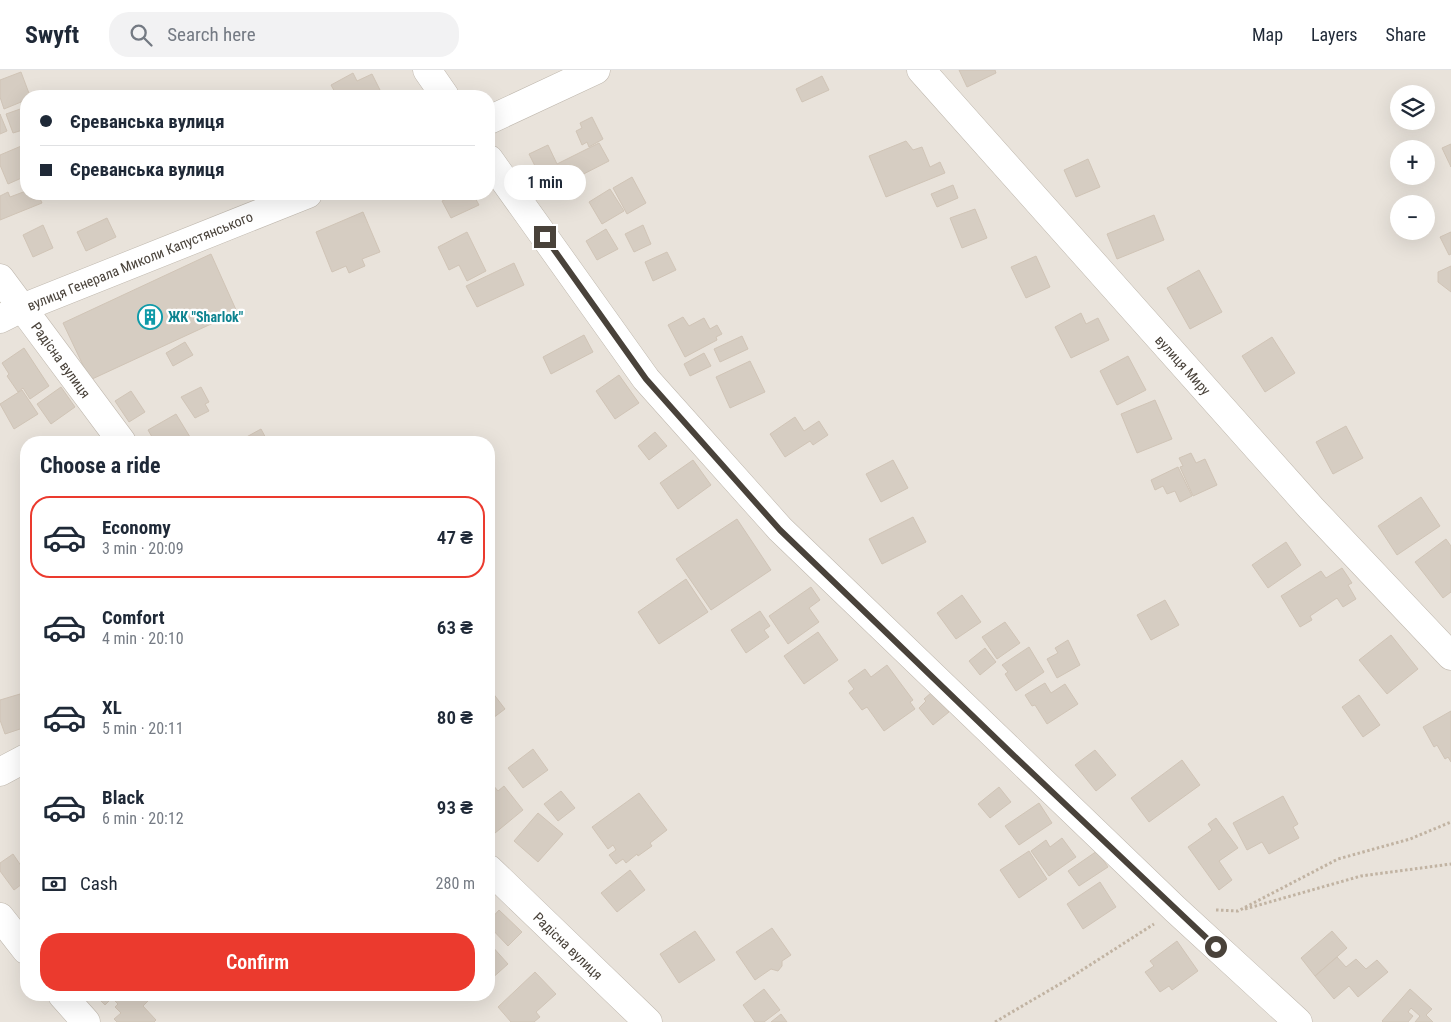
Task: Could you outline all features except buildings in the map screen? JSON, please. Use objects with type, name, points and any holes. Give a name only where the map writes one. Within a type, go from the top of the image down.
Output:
[{"type":"street","points":[[427,70],[441,90]]},
{"type":"street","points":[[495,117],[596,70]]},
{"type":"street","name":"вулиця Миру","points":[[920,70],[1311,508],[1451,656]]},
{"type":"street","points":[[495,167],[646,379],[780,530],[1176,909],[1298,1022]]},
{"type":"street","name":"вулиця Генерала Миколи Капустянського","points":[[11,314],[293,200]]},
{"type":"street","name":"Радісна вулиця","points":[[0,278],[11,314],[117,436]]},
{"type":"street","points":[[0,772],[20,761]]},
{"type":"street","name":"Радісна вулиця","points":[[495,875],[648,1022]]},
{"type":"street","points":[[0,917],[20,942]]},
{"type":"street","points":[[67,1001],[86,1022]]},
{"type":"path","points":[[1238,911],[1338,859],[1410,839],[1451,822]]},
{"type":"path","points":[[995,1022],[1065,981],[1176,909],[1238,911],[1361,876],[1451,864]]},
{"type":"shaded area","points":[[0,70],[1451,70],[1451,1022],[0,1022]]},
{"type":"place","name":"ЖК \"Sharlok\"","points":[[150,317]]},
{"type":"route","points":[[545,237],[646,379],[780,530],[1216,947]]}]
